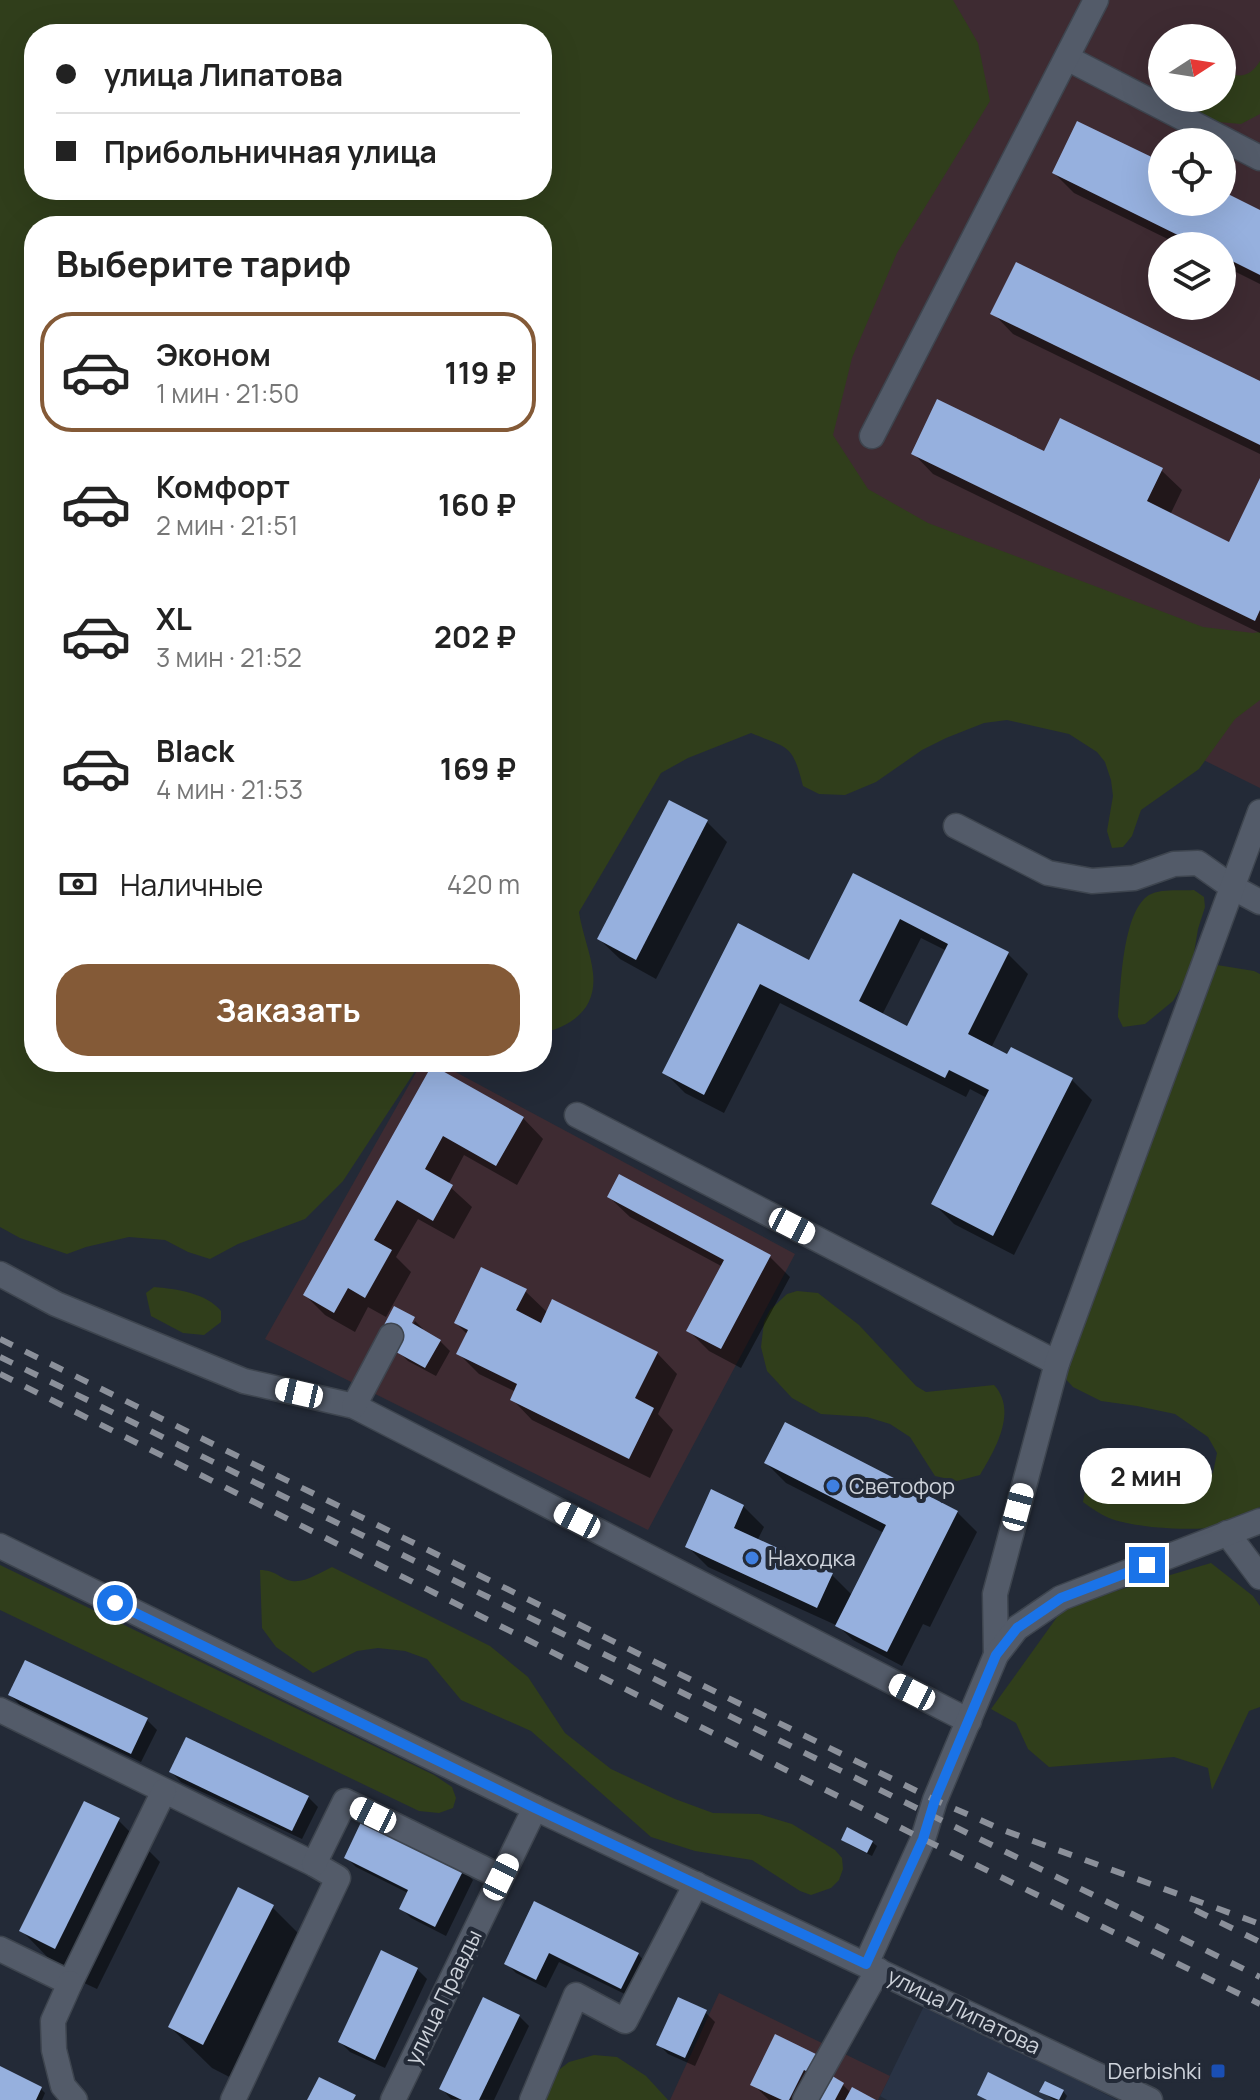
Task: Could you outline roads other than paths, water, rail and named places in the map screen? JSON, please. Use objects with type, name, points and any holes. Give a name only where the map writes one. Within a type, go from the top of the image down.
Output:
[{"type":"street","points":[[872,436],[1096,0]]},
{"type":"street","points":[[1067,58],[1260,158]]},
{"type":"street","points":[[996,1655],[995,1594],[1057,1363],[1260,812]]},
{"type":"street","points":[[956,826],[1048,873],[1092,881],[1134,878],[1174,864],[1198,863],[1260,902]]},
{"type":"street","points":[[577,1115],[1057,1363]]},
{"type":"street","points":[[0,1274],[56,1304],[244,1381],[354,1406],[969,1721]]},
{"type":"street","points":[[354,1406],[391,1336]]},
{"type":"street","points":[[805,2100],[872,1967],[923,1839],[935,1800],[996,1655],[1017,1628],[1061,1598],[1260,1521]]},
{"type":"street","points":[[1227,1533],[1260,1577]]},
{"type":"street","name":"улица Липатова","points":[[0,1546],[535,1808],[1150,2100]]},
{"type":"street","points":[[0,1710],[338,1878],[233,2100]]},
{"type":"street","points":[[75,2100],[63,2086],[54,2050],[53,2021],[164,1791]]},
{"type":"street","points":[[314,1864],[345,1801],[501,1877]]},
{"type":"street","name":"улица Правды","points":[[393,2100],[535,1808]]},
{"type":"street","points":[[532,2100],[576,1995],[625,2021],[696,1884]]},
{"type":"street","points":[[0,1949],[70,1983]]},
{"type":"railway","points":[[0,1339],[935,1800],[1003,1830],[1260,1924]]},
{"type":"railway","points":[[0,1357],[1260,1977]]},
{"type":"railway","points":[[0,1374],[923,1839],[1260,2004]]},
{"type":"railway","points":[[1195,1910],[1260,1942]]},
{"type":"place","name":"Светофор","points":[[833,1486]]},
{"type":"place","name":"Находка","points":[[752,1558]]},
{"type":"place","name":"Derbishki","points":[[1218,2071]]}]
